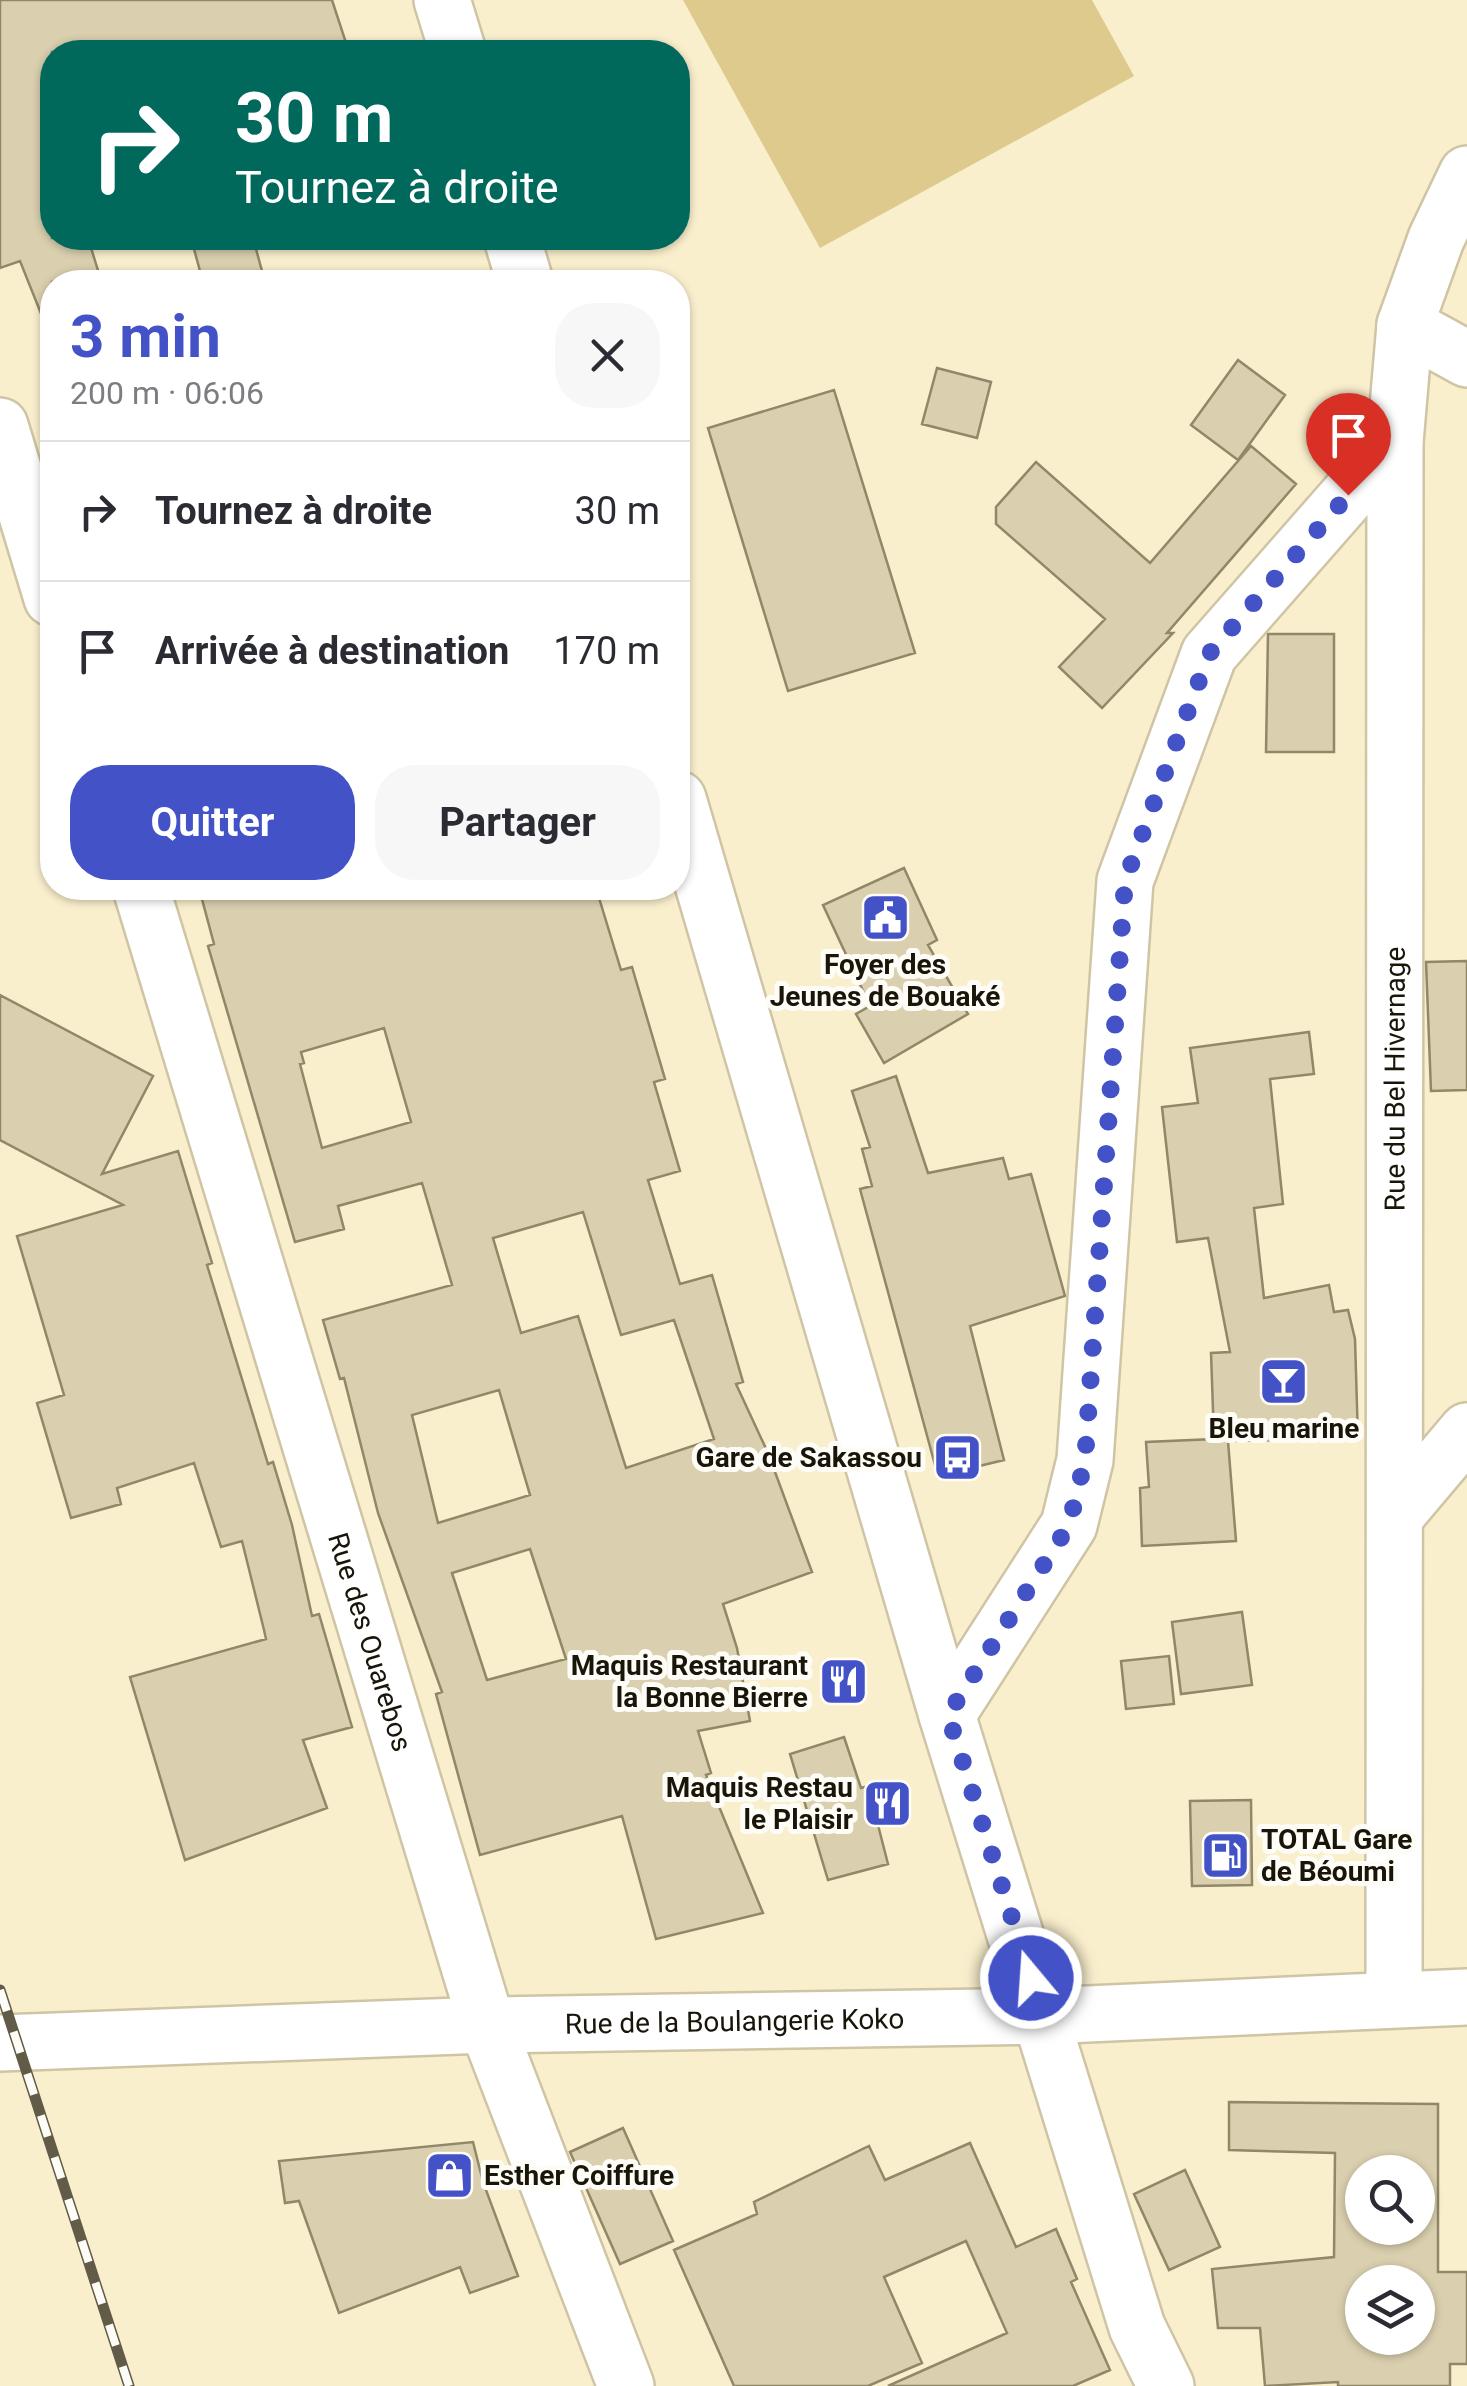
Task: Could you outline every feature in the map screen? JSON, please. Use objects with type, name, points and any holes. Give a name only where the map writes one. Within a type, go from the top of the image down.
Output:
[{"type":"street","points":[[442,0],[454,40]]},
{"type":"street","name":"Rue du Bel Hivernage","points":[[1394,1999],[1395,442],[1405,325],[1436,239],[1467,174]]},
{"type":"street","points":[[1405,325],[1467,358]]},
{"type":"street","points":[[0,426],[40,558]]},
{"type":"street","points":[[948,1715],[1069,1525],[1085,1460],[1125,881],[1209,654],[1395,442]]},
{"type":"street","points":[[690,839],[948,1715],[1136,2327],[1166,2386]]},
{"type":"street","name":"Rue des Ouarebos","points":[[145,900],[487,2025],[626,2386]]},
{"type":"street","points":[[1396,1515],[1467,1431]]},
{"type":"street","name":"Rue de la Boulangerie Koko","points":[[0,2042],[487,2025],[1042,2016],[1467,1997]]},
{"type":"shaded area","points":[[683,0],[1092,0],[1134,76],[820,248]]},
{"type":"building","points":[[0,0],[332,0],[345,40],[40,40],[40,250],[92,250],[98,270],[40,270],[40,311],[20,261],[0,268]]},
{"type":"building","points":[[194,250],[256,250],[262,270],[200,270]]},
{"type":"building","points":[[1238,360],[1285,395],[1238,460],[1191,425]]},
{"type":"building","points":[[937,368],[991,382],[977,438],[922,424]]},
{"type":"building","points":[[834,390],[915,653],[788,691],[708,428]]},
{"type":"building","points":[[1251,446],[1296,484],[1167,633],[1173,633],[1102,708],[1059,667],[1105,619],[996,524],[996,507],[1036,462],[1150,563]]},
{"type":"building","points":[[1268,634],[1334,634],[1334,752],[1266,752]]},
{"type":"building","points":[[904,868],[937,940],[928,945],[968,1014],[884,1063],[856,1014],[870,1006],[823,905]]},
{"type":"building","points":[[202,900],[600,900],[621,970],[632,967],[665,1079],[654,1082],[680,1171],[648,1180],[680,1284],[712,1275],[743,1382],[736,1384],[768,1453],[812,1572],[723,1604],[737,1648],[750,1721],[698,1731],[711,1773],[706,1775],[763,1913],[656,1939],[622,1816],[480,1855],[436,1694],[442,1692],[378,1513],[344,1378],[340,1379],[323,1320],[452,1285],[422,1183],[338,1206],[344,1229],[295,1242],[208,946],[214,944]],"holes":[[[384,1028],[411,1122],[322,1148],[300,1064],[304,1063],[301,1052]],[[583,1212],[621,1335],[674,1320],[714,1439],[626,1468],[578,1316],[521,1333],[493,1238]],[[499,1390],[530,1495],[438,1523],[412,1415]],[[530,1549],[566,1659],[487,1680],[452,1573]]]},
{"type":"building","points":[[1467,961],[1467,1090],[1431,1091],[1426,962]]},
{"type":"building","points":[[0,995],[153,1076],[102,1174],[178,1151],[212,1263],[207,1265],[268,1464],[273,1462],[292,1525],[312,1616],[319,1614],[352,1727],[303,1740],[327,1808],[185,1860],[130,1677],[266,1639],[242,1541],[221,1547],[194,1463],[117,1488],[121,1504],[71,1518],[37,1403],[64,1395],[17,1236],[123,1205],[0,1140]]},
{"type":"building","points":[[1309,1032],[1314,1074],[1270,1079],[1283,1204],[1254,1208],[1264,1298],[1329,1285],[1334,1312],[1348,1310],[1355,1339],[1358,1439],[1228,1441],[1236,1541],[1142,1546],[1140,1488],[1149,1487],[1146,1442],[1214,1439],[1211,1353],[1230,1352],[1208,1238],[1177,1242],[1162,1107],[1198,1103],[1190,1048]]},
{"type":"building","points":[[896,1076],[928,1173],[1003,1158],[1009,1179],[1031,1174],[1065,1296],[970,1326],[1004,1460],[938,1476],[860,1189],[872,1186],[862,1149],[870,1147],[852,1091]]},
{"type":"building","points":[[1242,1612],[1252,1685],[1181,1694],[1172,1622]]},
{"type":"building","points":[[1169,1656],[1174,1704],[1126,1709],[1121,1661]]},
{"type":"building","points":[[844,1737],[861,1788],[868,1786],[888,1864],[828,1880],[790,1754]]},
{"type":"building","points":[[1251,1800],[1252,1885],[1192,1886],[1190,1801]]},
{"type":"building","points":[[1229,2102],[1438,2104],[1438,2272],[1467,2272],[1467,2364],[1450,2364],[1450,2386],[1338,2386],[1338,2382],[1265,2386],[1260,2328],[1218,2328],[1212,2269],[1334,2257],[1335,2153],[1229,2150]]},
{"type":"building","points":[[623,2128],[673,2241],[620,2264],[570,2152]]},
{"type":"building","points":[[473,2142],[483,2182],[518,2276],[470,2293],[460,2267],[339,2313],[299,2201],[285,2203],[279,2161]]},
{"type":"building","points":[[970,2143],[1016,2247],[1056,2229],[1077,2279],[1071,2282],[1110,2370],[1073,2386],[888,2386],[1007,2333],[966,2241],[884,2277],[922,2363],[868,2386],[734,2386],[674,2250],[757,2214],[754,2202],[869,2146],[885,2180]]},
{"type":"building","points":[[1185,2170],[1220,2247],[1169,2270],[1134,2194]]},
{"type":"railway","points":[[0,1990],[129,2386]]},
{"type":"place","name":"Foyer des Jeunes de Bouaké","points":[[885,917]]},
{"type":"place","name":"Bleu marine","points":[[1284,1381]]},
{"type":"place","name":"Gare de Sakassou","points":[[957,1457]]},
{"type":"place","name":"Maquis Restaurant la Bonne Bierre","points":[[843,1681]]},
{"type":"place","name":"Maquis Restau le Plaisir","points":[[888,1803]]},
{"type":"place","name":"TOTAL Gare de Béoumi","points":[[1226,1855]]},
{"type":"place","name":"Esther Coiffure","points":[[449,2175]]},
{"type":"route","points":[[1031,1978],[948,1715],[1069,1525],[1085,1460],[1125,881],[1209,654],[1348,495]]}]
